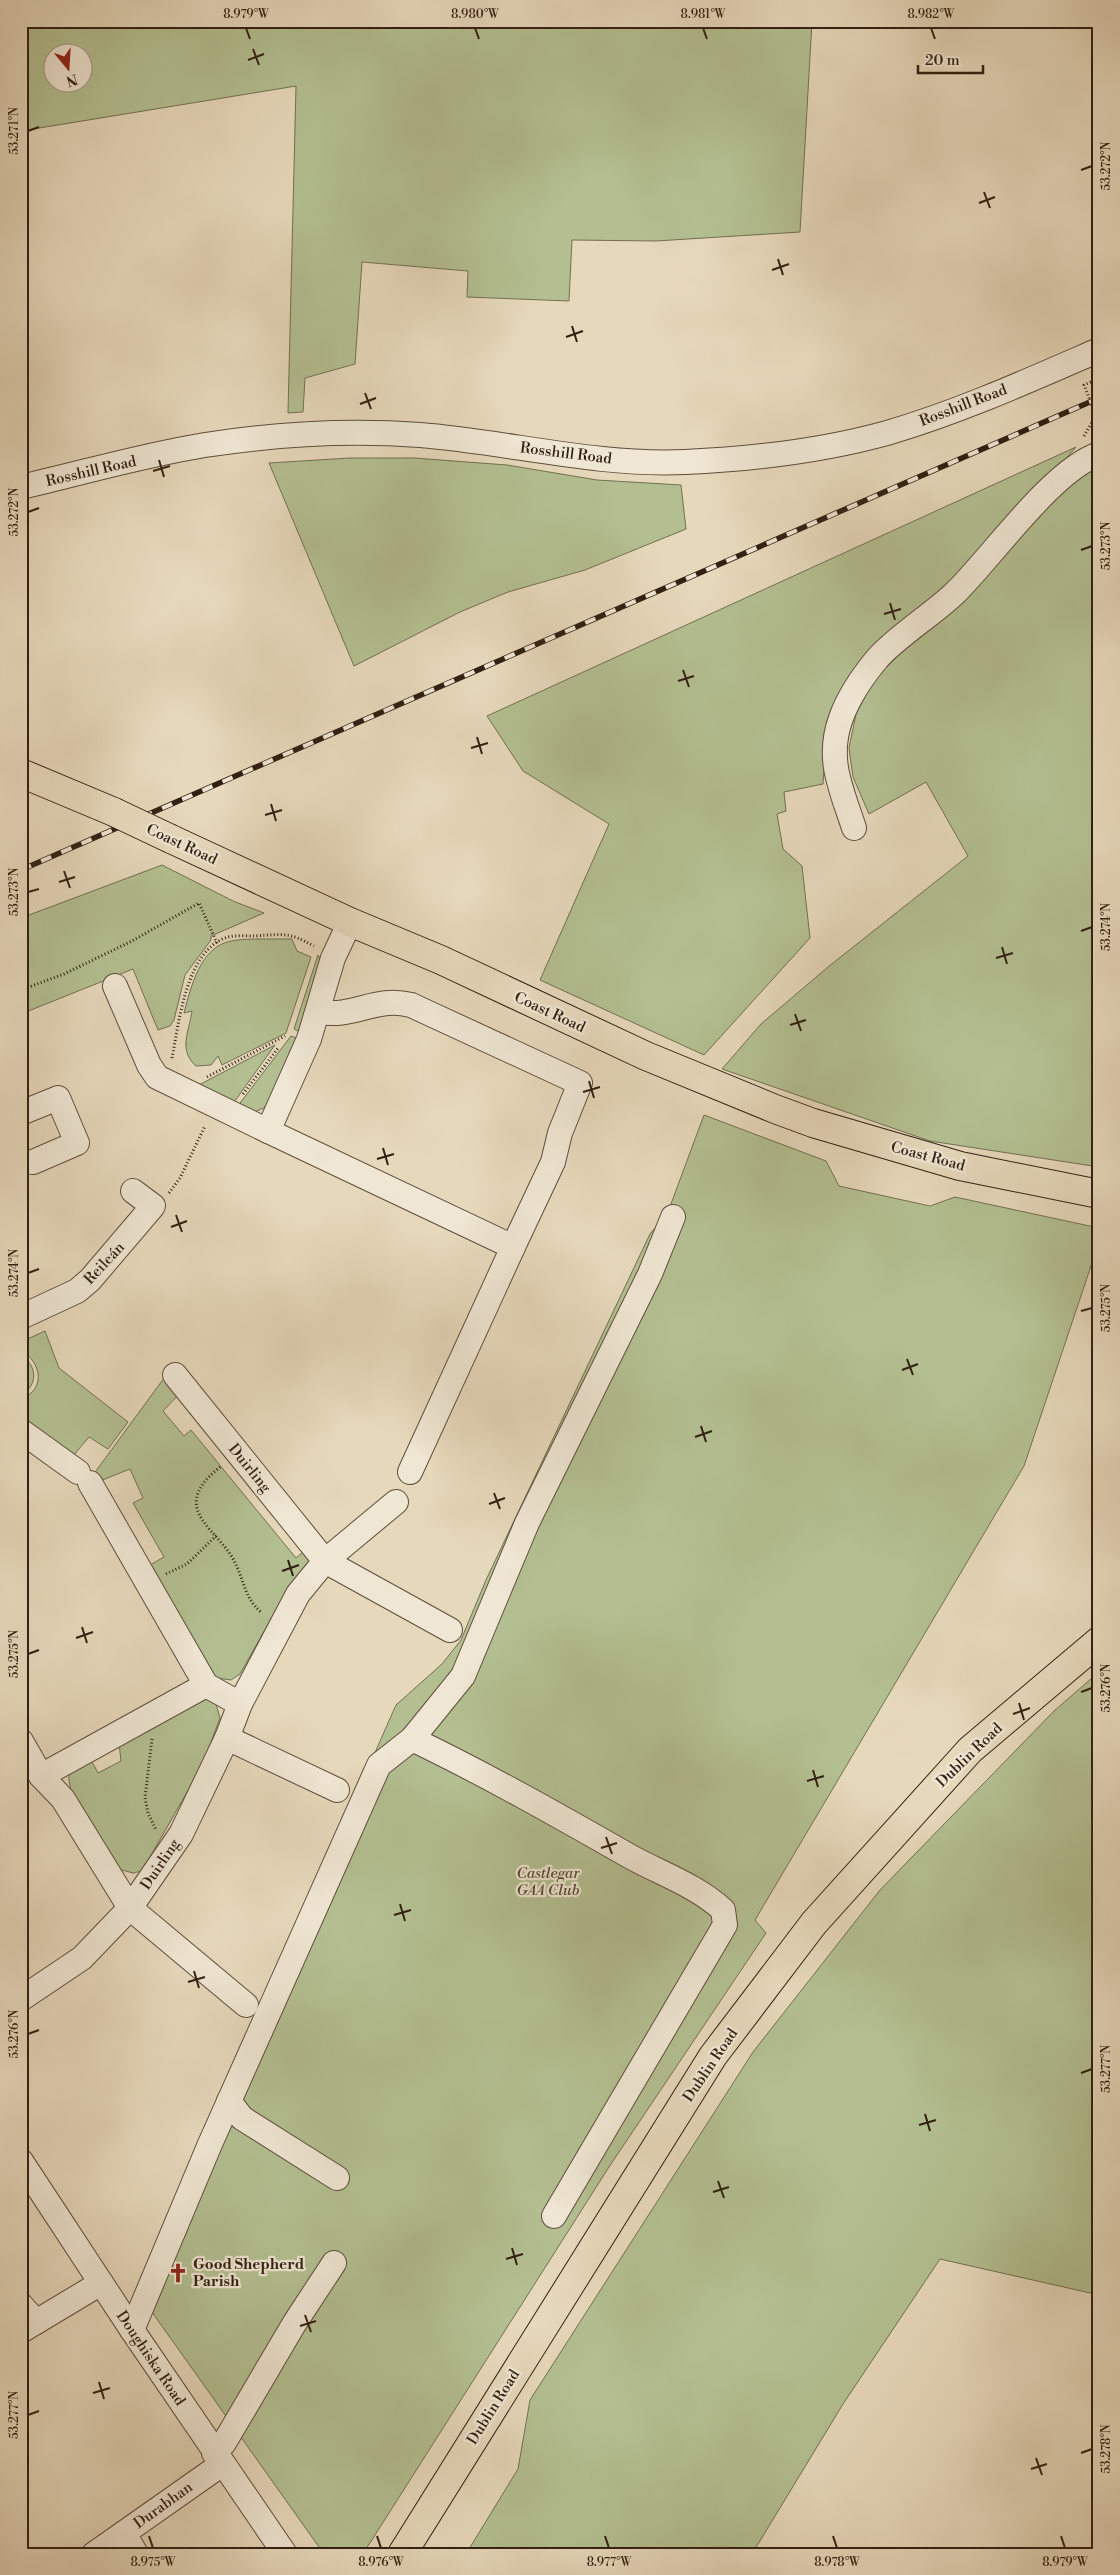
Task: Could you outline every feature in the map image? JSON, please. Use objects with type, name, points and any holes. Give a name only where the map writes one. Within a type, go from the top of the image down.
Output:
[{"type":"main road","name":"Coast Road","points":[[21,773],[114,812],[350,922],[441,960],[716,1086],[813,1124],[969,1168],[1099,1194]]},
{"type":"main road","name":"Dublin Road","points":[[402,2554],[713,2056],[814,1922],[970,1750],[1099,1641]]},
{"type":"street","name":"Rosshill Road","points":[[21,487],[203,445],[268,436],[340,432],[420,435],[615,460],[682,462],[795,451],[839,444],[898,429],[945,413],[1099,350]]},
{"type":"street","points":[[854,828],[838,777],[833,752],[841,718],[856,687],[878,658],[955,592],[1047,492],[1093,456]]},
{"type":"street","points":[[268,1131],[309,1040],[319,1012],[333,958],[350,922]]},
{"type":"street","points":[[115,986],[149,1065],[157,1077],[513,1247]]},
{"type":"street","points":[[319,1012],[346,1014],[388,1002],[411,1005],[580,1083],[560,1133],[553,1162],[410,1472]]},
{"type":"street","points":[[21,1113],[58,1098],[77,1143],[33,1162]]},
{"type":"street","points":[[133,1191],[153,1206]]},
{"type":"street","name":"Reileán","points":[[21,1317],[77,1291],[90,1280],[153,1206]]},
{"type":"street","points":[[132,2330],[229,2101],[379,1765],[412,1739],[463,1676],[527,1523],[650,1274],[673,1217]]},
{"type":"street","name":"Duirling","points":[[176,1375],[325,1561],[450,1630]]},
{"type":"street","points":[[21,1430],[84,1478],[206,1685],[240,1704]]},
{"type":"street","name":"Duirling","points":[[21,2000],[82,1958],[130,1908],[181,1834],[227,1738],[240,1704],[298,1594],[325,1561],[396,1502]]},
{"type":"street","points":[[41,1776],[206,1685]]},
{"type":"street","points":[[227,1738],[337,1790]]},
{"type":"street","points":[[412,1739],[469,1766],[643,1864],[708,1896],[724,1910],[725,1925],[554,2216]]},
{"type":"street","name":"Duirling","points":[[21,1742],[41,1776],[63,1799],[130,1908],[246,2005]]},
{"type":"street","points":[[229,2101],[242,2118],[337,2178]]},
{"type":"street","name":"Doughiska Road","points":[[21,2161],[100,2283],[284,2554]]},
{"type":"street","name":"Durabhan","points":[[136,2554],[124,2533],[218,2458],[224,2444],[294,2324],[334,2263]]},
{"type":"street","points":[[26,2319],[100,2283]]},
{"type":"street","points":[[94,2554],[124,2533]]},
{"type":"path","points":[[1093,456],[1080,442],[1096,416],[1084,385],[1099,378]]},
{"type":"path","points":[[21,990],[64,974],[132,941],[199,903],[217,943]]},
{"type":"path","points":[[174,1086],[187,987],[202,958],[217,943],[228,937],[292,934],[333,958]]},
{"type":"path","points":[[153,1206],[168,1194],[180,1178],[222,1108],[289,1033],[174,1086]]},
{"type":"path","points":[[238,1453],[203,1483],[197,1495],[197,1508],[202,1519],[217,1535],[237,1567],[247,1596],[264,1616]]},
{"type":"path","points":[[148,1584],[187,1564],[217,1535]]},
{"type":"path","points":[[148,1717],[152,1734],[145,1798],[148,1813],[157,1830]]},
{"type":"path","points":[[152,1838],[161,1822]]},
{"type":"green space","points":[[21,21],[812,21],[800,232],[656,241],[572,240],[569,301],[467,297],[468,271],[362,262],[355,364],[305,378],[303,412],[288,413],[296,86],[21,131]]},
{"type":"green space","points":[[1076,447],[963,579],[885,648],[825,753],[823,784],[784,792],[786,811],[777,814],[783,849],[802,866],[810,938],[704,1055],[540,980],[609,824],[523,771],[487,716]]},
{"type":"green space","points":[[350,458],[414,458],[507,465],[597,480],[681,485],[686,529],[585,570],[508,592],[460,612],[354,666],[269,463]]},
{"type":"green space","points":[[1099,460],[1099,1167],[930,1141],[722,1069],[761,1024],[828,967],[968,856],[926,782],[869,814],[853,777],[849,748],[856,714],[874,680],[1015,535]]},
{"type":"green space","points":[[162,865],[233,901],[264,913],[211,936],[211,940],[185,975],[174,1020],[170,1026],[158,1030],[133,969],[21,1014],[21,918]]},
{"type":"green space","points":[[292,939],[297,951],[311,957],[286,1033],[222,1065],[218,1056],[211,1065],[196,1066],[187,1054],[186,1047],[192,1011],[184,1013],[194,980],[204,960],[220,945],[235,940]]},
{"type":"green space","points":[[318,955],[320,959],[314,993],[300,1032],[294,1029]]},
{"type":"green space","points":[[291,1036],[297,1038],[269,1102],[264,1108],[252,1113],[237,1107]]},
{"type":"green space","points":[[275,1045],[232,1105],[195,1087]]},
{"type":"green space","name":"Castlegar GAA Club","points":[[704,1115],[826,1161],[839,1186],[930,1206],[955,1197],[1099,1228],[1099,1242],[1024,1466],[755,1920],[766,1933],[609,2167],[368,2546],[360,2554],[324,2554],[137,2291],[396,1705],[442,1664],[461,1640],[486,1580],[650,1234],[668,1212]]},
{"type":"green space","points":[[45,1331],[59,1368],[128,1422],[108,1449],[89,1437],[73,1456],[21,1419],[21,1399],[35,1389],[38,1375],[33,1361],[21,1350],[21,1342]]},
{"type":"green space","points":[[21,1356],[31,1365],[34,1376],[31,1386],[21,1395]]},
{"type":"green space","points":[[167,1374],[182,1391],[163,1411],[184,1436],[191,1430],[296,1558],[309,1547],[313,1556],[288,1589],[240,1674],[231,1680],[217,1678],[208,1672],[150,1565],[164,1557],[133,1503],[143,1498],[130,1469],[100,1481],[93,1475]]},
{"type":"green space","points":[[1099,1672],[1099,2295],[940,2259],[843,2404],[752,2554],[466,2554],[518,2469],[530,2400],[753,2052],[880,1890],[1054,1711]]},
{"type":"green space","points":[[204,1698],[216,1704],[220,1718],[202,1766],[142,1871],[133,1873],[118,1869],[79,1809],[73,1796],[69,1773],[90,1758],[98,1773],[121,1761],[119,1743]]},
{"type":"railway","points":[[21,870],[1099,398]]},
{"type":"place","name":"Good Shepherd Parish","points":[[178,2273]]}]
